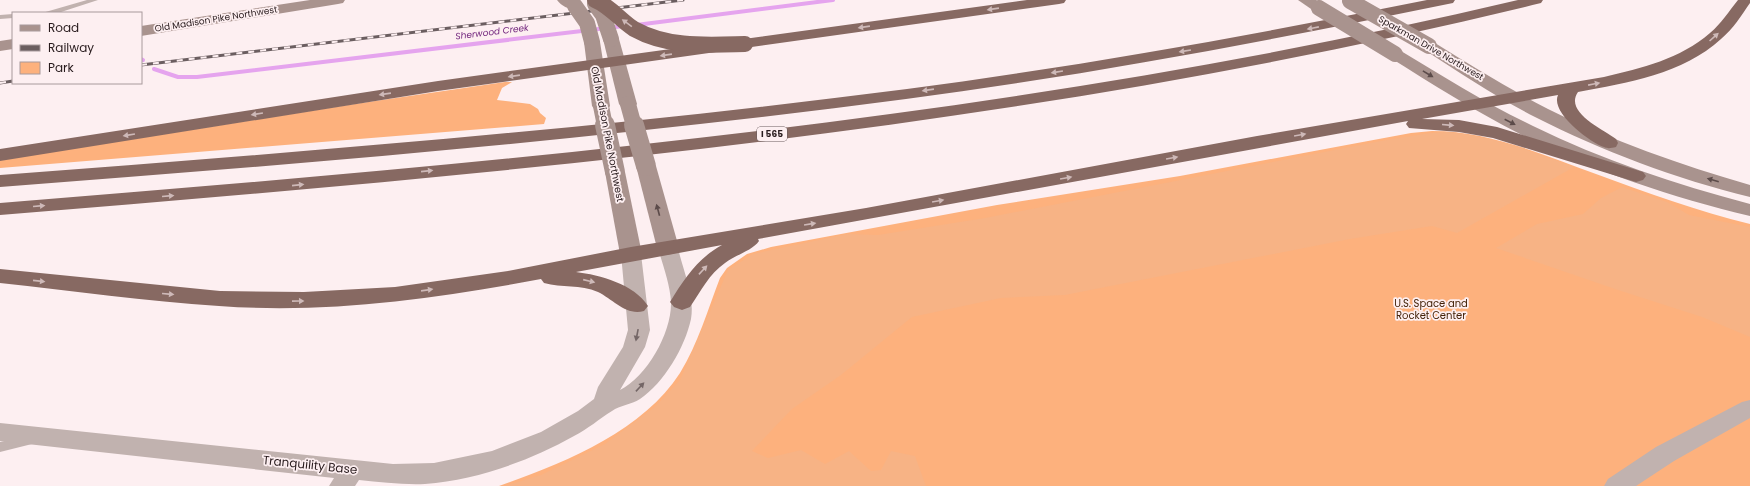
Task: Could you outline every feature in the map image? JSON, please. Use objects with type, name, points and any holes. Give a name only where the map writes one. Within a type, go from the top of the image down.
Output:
[{"type":"highway","points":[[0,154],[367,97],[1059,0]]},
{"type":"highway","name":"I 565","points":[[0,181],[464,144],[778,110],[1112,63],[1279,34],[1448,0]]},
{"type":"highway","name":"I 565","points":[[0,209],[246,190],[714,142],[857,124],[1081,92],[1289,55],[1536,0]]},
{"type":"highway","points":[[0,276],[140,292],[263,301],[326,300],[379,296],[508,278],[631,254],[1476,103],[1572,88],[1638,74],[1668,64],[1691,54],[1717,35],[1745,0]]},
{"type":"highway","points":[[594,1],[602,3],[639,31],[656,38],[694,44],[746,44]]},
{"type":"highway","points":[[534,73],[576,56],[592,42]]},
{"type":"highway","points":[[1572,88],[1566,98],[1566,108],[1576,119],[1609,143]]},
{"type":"highway","points":[[1353,125],[1435,124],[1472,128],[1509,136],[1558,153],[1636,176]]},
{"type":"highway","points":[[682,302],[700,272],[713,260],[732,248],[772,230]]},
{"type":"highway","points":[[508,278],[564,278],[589,280],[603,285],[636,306]]},
{"type":"main road","name":"Old Madison Pike Northwest","points":[[142,24],[292,0]]},
{"type":"main road","name":"Old Madison Pike Northwest","points":[[142,31],[338,0]]},
{"type":"main road","points":[[1305,0],[1476,103],[1546,140],[1636,176],[1750,210]]},
{"type":"main road","points":[[594,1],[603,15],[611,39],[616,62],[668,248]]},
{"type":"main road","name":"Sparkman Drive Northwest","points":[[1349,1],[1429,46],[1514,98],[1557,121],[1609,143],[1696,175],[1750,191]]},
{"type":"main road","name":"Old Madison Pike Northwest","points":[[570,3],[587,23],[592,42],[600,106],[631,254]]},
{"type":"main road","points":[[0,46],[12,44]]},
{"type":"main road","points":[[0,53],[12,51]]},
{"type":"street","name":"Tranquility Base","points":[[0,432],[347,478],[398,473],[434,473],[490,461],[553,436],[584,419],[605,404],[634,393],[656,369],[672,344],[680,319],[682,302],[668,248]]},
{"type":"street","points":[[605,404],[609,388],[634,347],[639,330],[631,254]]},
{"type":"street","points":[[1617,486],[1632,474],[1681,445],[1750,408]]},
{"type":"lane","points":[[52,12],[66,10],[85,1],[95,0]]},
{"type":"lane","points":[[0,17],[12,16]]},
{"type":"lane","points":[[0,447],[44,437]]},
{"type":"green space","points":[[512,82],[502,88],[497,100],[530,104],[538,109],[546,118],[544,124],[0,168],[0,160],[348,105]]},
{"type":"green space","name":"U.S. Space and Rocket Center","points":[[1432,131],[1475,135],[1516,145],[1634,188],[1750,224],[1750,486],[499,486],[574,456],[623,429],[645,412],[664,394],[680,373],[692,350],[720,278],[727,268],[747,254],[771,247],[997,205],[1180,176],[1411,133]]},
{"type":"shaded area","points":[[1447,132],[1496,141],[1527,150],[1574,167],[1457,233],[1432,226],[1350,239],[1065,295],[1001,298],[912,317],[841,375],[792,409],[752,451],[768,458],[801,450],[825,464],[849,451],[871,471],[881,470],[891,451],[915,456],[926,486],[505,486],[541,475],[605,444],[656,406],[680,380],[728,270],[753,254],[847,234],[878,235],[985,218],[1381,141],[1430,133]]},
{"type":"shaded area","points":[[1622,187],[1667,202],[1689,215],[1750,227],[1750,337],[1702,317],[1496,248],[1537,224],[1583,214],[1601,198]]},
{"type":"waterway","name":"Sherwood Creek","points":[[636,25],[833,0]]},
{"type":"waterway","name":"Sherwood Creek","points":[[154,69],[178,77],[197,77],[624,26]]},
{"type":"railway","points":[[142,65],[683,0]]},
{"type":"railway","points":[[0,83],[12,81]]}]
